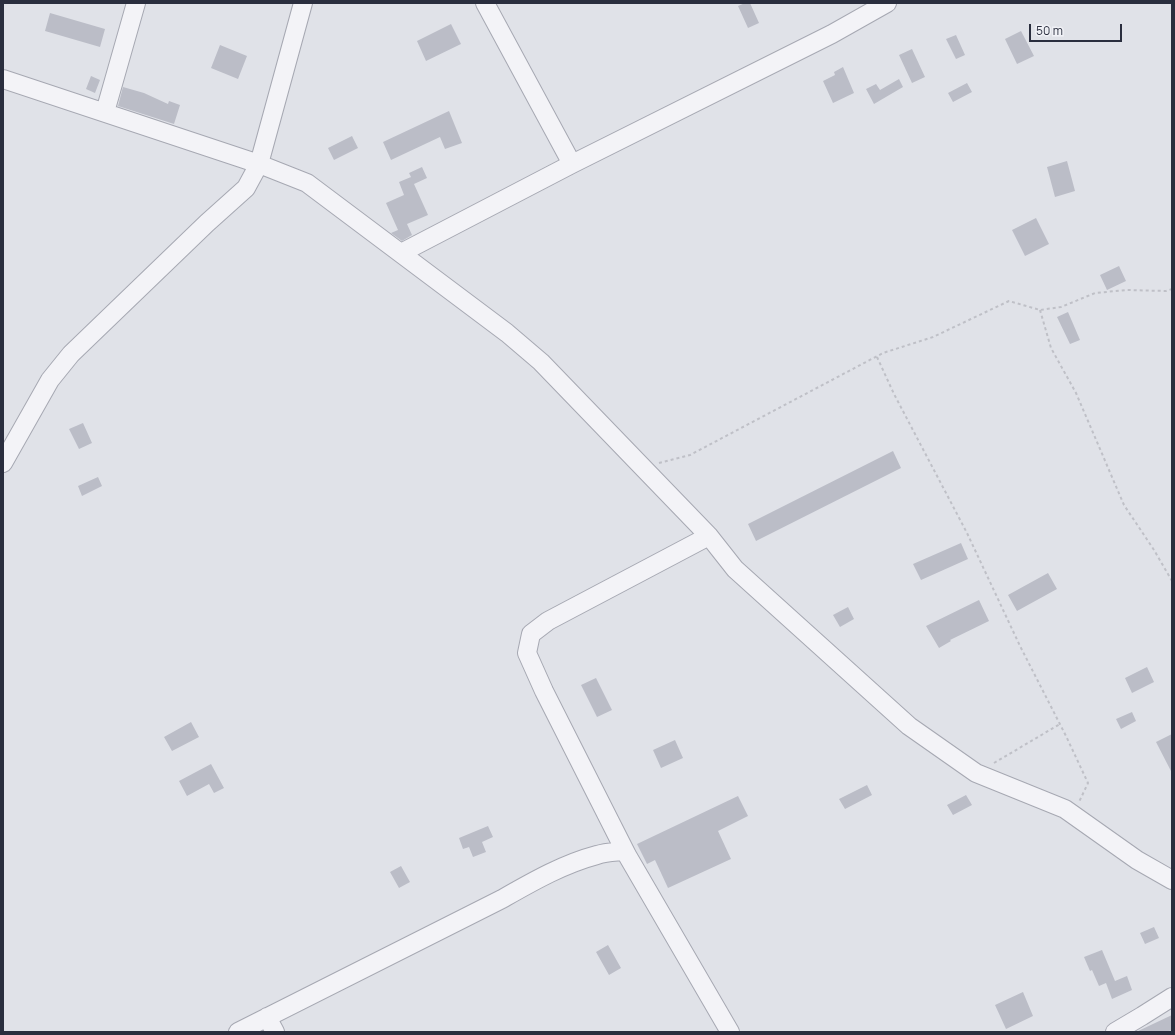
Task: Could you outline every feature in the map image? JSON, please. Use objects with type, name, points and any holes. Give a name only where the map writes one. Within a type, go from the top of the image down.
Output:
[{"type":"street","points":[[105,112],[136,3]]},
{"type":"street","points":[[3,463],[50,380],[71,354],[246,188],[259,164],[303,3]]},
{"type":"street","points":[[485,3],[572,164]]},
{"type":"street","points":[[400,253],[572,164],[832,34],[887,3]]},
{"type":"street","points":[[3,79],[259,164],[307,183],[508,333],[541,362],[709,536],[735,569],[909,726],[976,773],[1065,809],[1137,860],[1172,880]]},
{"type":"street","points":[[709,536],[548,621],[531,634],[527,653],[544,691],[624,850],[730,1032]]},
{"type":"street","points":[[238,1032],[271,1025],[527,884],[598,854],[624,850]]},
{"type":"street","points":[[1115,1032],[1172,996]]},
{"type":"path","points":[[643,468],[690,455],[877,356],[933,337],[1009,301],[1040,310],[1062,307],[1095,293],[1127,290],[1166,291],[1172,289]]},
{"type":"path","points":[[1040,310],[1051,348],[1076,393],[1124,505],[1154,550],[1172,581]]},
{"type":"path","points":[[877,356],[894,394],[967,533],[1020,646],[1088,783],[1074,815]]},
{"type":"path","points":[[976,773],[1060,724]]},
{"type":"building","points":[[745,3],[750,3],[759,23],[748,28],[738,6]]},
{"type":"building","points":[[50,13],[105,29],[100,47],[45,31]]},
{"type":"building","points":[[451,24],[461,44],[426,61],[417,41]]},
{"type":"building","points":[[1021,31],[1034,56],[1017,64],[1005,39]]},
{"type":"building","points":[[956,35],[965,55],[956,59],[946,39]]},
{"type":"building","points":[[220,45],[247,56],[238,79],[211,68]]},
{"type":"building","points":[[912,49],[925,77],[912,83],[899,55]]},
{"type":"building","points":[[843,67],[854,93],[833,103],[823,81],[835,75],[834,72]]},
{"type":"building","points":[[91,76],[100,80],[95,93],[86,89]]},
{"type":"building","points":[[899,79],[903,87],[874,104],[866,89],[876,84],[880,90]]},
{"type":"building","points":[[967,83],[972,92],[953,102],[948,93]]},
{"type":"building","points":[[123,87],[144,93],[168,104],[169,101],[180,105],[174,124],[118,106]]},
{"type":"building","points":[[449,111],[462,143],[445,149],[440,137],[391,160],[383,142]]},
{"type":"building","points":[[352,136],[358,148],[334,160],[328,148]]},
{"type":"building","points":[[1067,161],[1075,191],[1055,197],[1047,167]]},
{"type":"building","points":[[422,167],[427,178],[414,184],[428,215],[407,224],[412,235],[402,241],[391,233],[398,230],[386,203],[404,195],[399,182],[411,177],[409,173]]},
{"type":"building","points":[[1036,218],[1049,244],[1025,256],[1012,230]]},
{"type":"building","points":[[1119,266],[1126,281],[1107,290],[1100,275]]},
{"type":"building","points":[[1068,312],[1080,340],[1070,344],[1057,317]]},
{"type":"building","points":[[83,423],[92,443],[79,449],[69,429]]},
{"type":"building","points":[[893,451],[901,468],[756,541],[748,524]]},
{"type":"building","points":[[98,477],[102,486],[82,496],[78,486]]},
{"type":"building","points":[[961,543],[968,559],[921,580],[913,564]]},
{"type":"building","points":[[1048,573],[1057,589],[1017,611],[1008,595]]},
{"type":"building","points":[[979,600],[989,621],[950,640],[951,641],[939,648],[926,626]]},
{"type":"building","points":[[848,607],[854,619],[840,627],[833,615]]},
{"type":"building","points":[[1147,667],[1154,682],[1132,693],[1125,678]]},
{"type":"building","points":[[596,678],[612,710],[597,717],[581,685]]},
{"type":"building","points":[[1132,712],[1136,721],[1121,729],[1116,719]]},
{"type":"building","points":[[191,722],[199,737],[172,751],[164,737]]},
{"type":"building","points":[[1172,734],[1172,773],[1156,742]]},
{"type":"building","points":[[675,740],[683,758],[661,768],[653,750]]},
{"type":"building","points":[[211,764],[224,788],[214,793],[209,784],[187,796],[179,781]]},
{"type":"building","points":[[867,785],[872,795],[845,809],[839,799]]},
{"type":"building","points":[[966,795],[972,805],[953,815],[947,805]]},
{"type":"building","points":[[738,796],[748,816],[718,831],[731,859],[668,888],[655,860],[647,864],[637,844]]},
{"type":"building","points":[[488,826],[493,837],[482,842],[486,852],[473,857],[469,847],[463,849],[459,838]]},
{"type":"building","points":[[401,866],[410,882],[399,888],[390,872]]},
{"type":"building","points":[[1154,927],[1159,938],[1145,944],[1140,933]]},
{"type":"building","points":[[608,945],[621,968],[609,975],[596,952]]},
{"type":"building","points":[[1102,950],[1115,981],[1127,976],[1132,990],[1112,999],[1106,983],[1099,986],[1084,957]]},
{"type":"building","points":[[1023,992],[1033,1016],[1006,1029],[995,1005]]},
{"type":"building","points":[[1172,1015],[1172,1030],[1166,1032],[1136,1032]]}]
